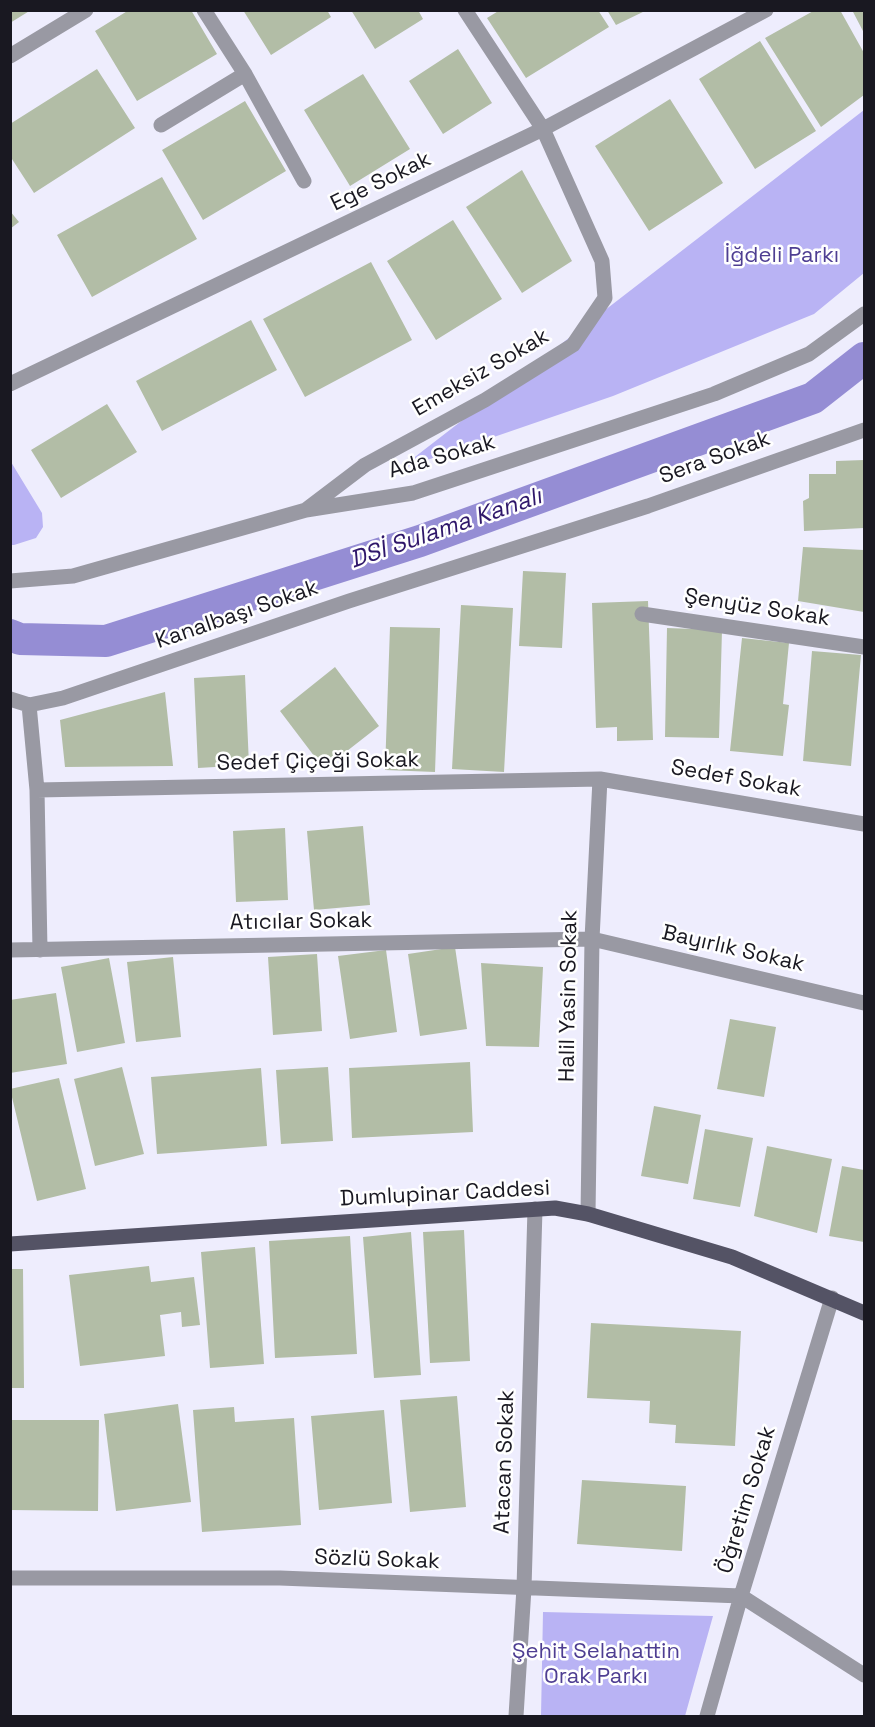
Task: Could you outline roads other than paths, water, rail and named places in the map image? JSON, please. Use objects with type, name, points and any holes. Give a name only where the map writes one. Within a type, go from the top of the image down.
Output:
[{"type":"main road","name":"Dumlupinar Caddesi","points":[[10,1244],[555,1208],[588,1214],[732,1257],[864,1312]]},
{"type":"street","points":[[10,56],[86,10]]},
{"type":"street","points":[[204,10],[244,74],[304,181]]},
{"type":"street","name":"Emeksiz Sokak","points":[[306,510],[365,465],[485,400],[573,345],[605,298],[602,261],[543,129],[465,10]]},
{"type":"street","name":"Ege Sokak","points":[[10,384],[543,129],[766,10]]},
{"type":"street","points":[[161,125],[244,74]]},
{"type":"street","name":"Ada Sokak","points":[[10,581],[73,576],[306,510],[413,493],[714,394],[809,354],[864,314]]},
{"type":"street","name":"Sera Sokak","points":[[580,527],[864,430]]},
{"type":"street","name":"Kanalbaşı Sokak","points":[[10,699],[29,705],[63,698],[349,601],[580,527]]},
{"type":"street","name":"Şenyüz Sokak","points":[[642,614],[864,647]]},
{"type":"street","points":[[29,705],[37,790],[40,950]]},
{"type":"street","name":"Sedef Çiçeği Sokak","points":[[37,790],[600,779]]},
{"type":"street","name":"Sedef Sokak","points":[[600,779],[864,824]]},
{"type":"street","name":"Halil Yasin Sokak","points":[[588,1214],[592,939],[600,779]]},
{"type":"street","name":"Atıcılar Sokak","points":[[10,950],[592,939]]},
{"type":"street","name":"Bayırlık Sokak","points":[[592,939],[864,1003]]},
{"type":"street","name":"Atacan Sokak","points":[[516,1716],[524,1588],[535,1209]]},
{"type":"street","name":"Öğretim Sokak","points":[[707,1716],[741,1596],[832,1298]]},
{"type":"street","name":"Sözlü Sokak","points":[[10,1578],[280,1578],[741,1596]]},
{"type":"street","points":[[741,1596],[864,1675]]},
{"type":"waterway","name":"DSİ Sulama Kanalı","points":[[10,635],[20,639],[106,641],[420,541],[813,398],[864,358]]},
{"type":"park label","name":"İğdeli Parkı","points":[[782,256]]},
{"type":"park label","name":"Şehit Selahattin Orak Parkı","points":[[596,1664]]}]
